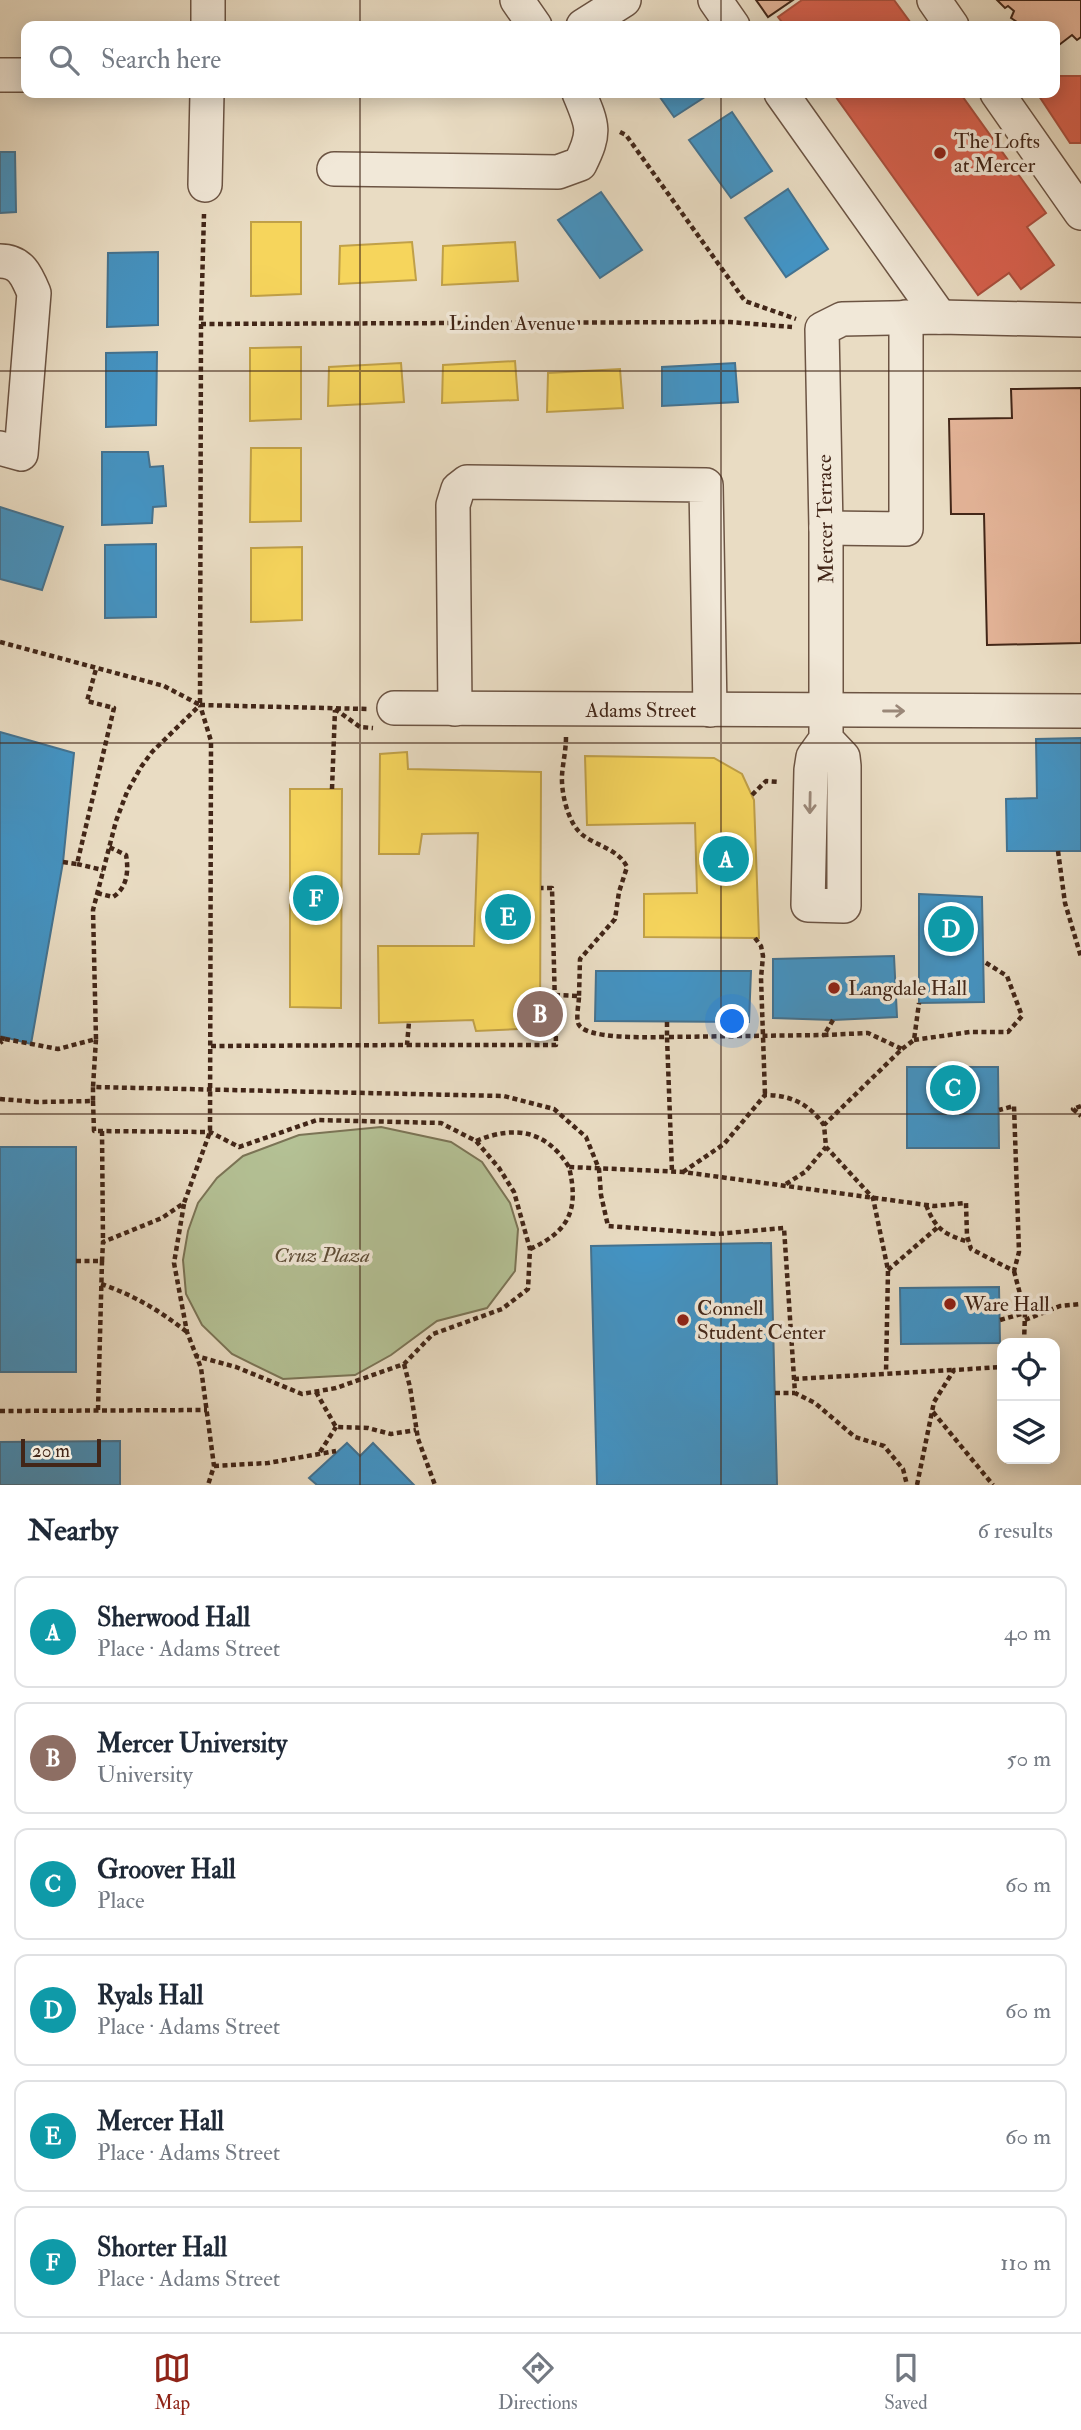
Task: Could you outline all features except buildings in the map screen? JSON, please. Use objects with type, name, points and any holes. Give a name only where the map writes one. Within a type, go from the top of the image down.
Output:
[{"type":"street","points":[[208,0],[208,21]]},
{"type":"street","points":[[517,0],[532,21]]},
{"type":"street","points":[[591,21],[624,0]]},
{"type":"street","points":[[715,0],[730,21]]},
{"type":"street","points":[[934,0],[949,21]]},
{"type":"street","points":[[0,75],[21,75]]},
{"type":"street","points":[[205,185],[207,98]]},
{"type":"street","points":[[785,98],[940,317]]},
{"type":"street","points":[[1000,98],[1081,213]]},
{"type":"street","points":[[334,169],[558,172],[580,164],[592,140],[584,104]]},
{"type":"street","points":[[0,261],[8,261],[25,271],[34,293],[21,454],[0,449]]},
{"type":"street","points":[[826,528],[906,529],[906,317]]},
{"type":"street","points":[[822,328],[842,319],[906,317],[1081,320]]},
{"type":"street","name":"Mercer Terrace","points":[[822,328],[826,724]]},
{"type":"street","points":[[455,709],[453,505],[457,489],[467,482],[706,485],[710,710]]},
{"type":"street","name":"Adams Street","points":[[394,708],[710,710],[826,724],[1081,711]]},
{"type":"path","points":[[584,104],[626,135],[745,301],[822,328]]},
{"type":"path","points":[[205,185],[201,324],[200,705],[211,741],[210,1132],[184,1203],[174,1263],[187,1332],[201,1368],[214,1466],[208,1485]]},
{"type":"path","name":"Linden Avenue","points":[[201,324],[730,322],[822,328]]},
{"type":"path","points":[[0,642],[164,686],[200,705],[394,708]]},
{"type":"path","points":[[77,864],[114,708],[87,701],[96,669]]},
{"type":"path","points":[[196,1356],[236,1367],[302,1394],[336,1388],[404,1364],[433,1334],[502,1309],[528,1289],[530,1250],[514,1192],[499,1168],[476,1142],[441,1124],[317,1120],[239,1147],[210,1132],[94,1132],[96,1039],[93,910],[97,893],[127,792],[152,752],[200,705]]},
{"type":"path","points":[[332,789],[335,709]]},
{"type":"path","points":[[566,729],[562,777],[564,797],[576,827],[584,836],[599,842],[624,859],[627,866],[615,919],[602,936],[584,951],[580,959],[578,1023],[584,1031],[599,1035],[667,1037],[868,1033],[902,1049]]},
{"type":"path","points":[[752,795],[766,781],[780,782]]},
{"type":"path","points":[[97,893],[113,897],[117,895],[127,877],[126,855],[109,847]]},
{"type":"path","points":[[1058,851],[1065,903],[1081,955]]},
{"type":"path","points":[[64,862],[103,870]]},
{"type":"path","points":[[211,1046],[556,1045],[552,888],[541,888]]},
{"type":"path","points":[[683,1172],[724,1144],[765,1095],[762,1036],[763,956],[761,946],[755,938]]},
{"type":"path","points":[[824,1125],[914,1040],[970,1032],[1008,1032],[1022,1016],[1007,976],[983,961]]},
{"type":"path","points":[[555,995],[579,996]]},
{"type":"path","points":[[914,1040],[919,1003]]},
{"type":"path","points":[[824,1035],[833,1020]]},
{"type":"path","points":[[407,1045],[409,1022]]},
{"type":"path","points":[[667,1022],[672,1172]]},
{"type":"path","points":[[2,1040],[58,1049],[96,1039]]},
{"type":"path","points":[[93,1087],[504,1096],[554,1109],[586,1137],[598,1169],[608,1226],[717,1234],[784,1228],[795,1393]]},
{"type":"path","points":[[765,1095],[791,1098],[805,1104],[824,1125],[826,1147],[873,1198],[888,1270],[886,1373]]},
{"type":"path","points":[[0,1099],[37,1102],[93,1101]]},
{"type":"path","points":[[999,1110],[1013,1106],[1019,1252],[1014,1271],[1025,1313],[1024,1338]]},
{"type":"path","points":[[1081,1106],[1073,1109],[1081,1116]]},
{"type":"path","points":[[98,1411],[103,1242],[102,1131]]},
{"type":"path","points":[[476,1142],[493,1134],[513,1131],[534,1135],[551,1145],[569,1167],[574,1200],[570,1216],[561,1231],[530,1250]]},
{"type":"path","points":[[785,1185],[805,1172],[826,1147]]},
{"type":"path","points":[[569,1167],[683,1172],[926,1205],[966,1203],[971,1249],[1014,1271]]},
{"type":"path","points":[[103,1242],[126,1235],[184,1203]]},
{"type":"path","points":[[926,1205],[933,1223],[950,1236],[969,1242]]},
{"type":"path","points":[[888,1270],[939,1227]]},
{"type":"path","points":[[76,1261],[102,1261]]},
{"type":"path","points":[[101,1284],[124,1291],[187,1332]]},
{"type":"path","points":[[1025,1320],[1060,1306],[1081,1304]]},
{"type":"path","points":[[1000,1320],[1025,1313]]},
{"type":"path","points":[[404,1364],[418,1439],[435,1485]]},
{"type":"path","points":[[794,1379],[997,1367]]},
{"type":"path","points":[[917,1485],[934,1402],[954,1370]]},
{"type":"path","points":[[316,1392],[336,1427]]},
{"type":"path","points":[[775,1393],[795,1393],[815,1403],[855,1437],[884,1446],[903,1469],[907,1485]]},
{"type":"path","points":[[0,1411],[206,1410]]},
{"type":"path","points":[[933,1412],[993,1485]]},
{"type":"path","points":[[336,1427],[368,1428],[391,1434],[416,1430]]},
{"type":"path","points":[[319,1453],[336,1427]]},
{"type":"path","points":[[214,1466],[268,1463],[336,1451]]},
{"type":"green space","name":"Cruz Plaza","points":[[381,1127],[451,1142],[482,1162],[510,1203],[518,1229],[515,1271],[487,1308],[437,1321],[391,1355],[355,1375],[283,1379],[232,1354],[202,1325],[186,1294],[183,1260],[188,1231],[198,1203],[217,1178],[243,1156],[299,1135]]},
{"type":"place","name":"The Lofts at Mercer","points":[[940,153]]},
{"type":"place","name":"Sherwood Hall","points":[[726,859]]},
{"type":"place","name":"Shorter Hall","points":[[316,898]]},
{"type":"place","name":"Mercer Hall","points":[[508,917]]},
{"type":"place","name":"Ryals Hall","points":[[951,929]]},
{"type":"place","name":"Langdale Hall","points":[[834,988]]},
{"type":"place","name":"Mercer University","points":[[540,1014]]},
{"type":"place","name":"Groover Hall","points":[[953,1088]]},
{"type":"place","name":"Ware Hall","points":[[950,1304]]},
{"type":"place","name":"Connell Student Center","points":[[683,1320]]}]
